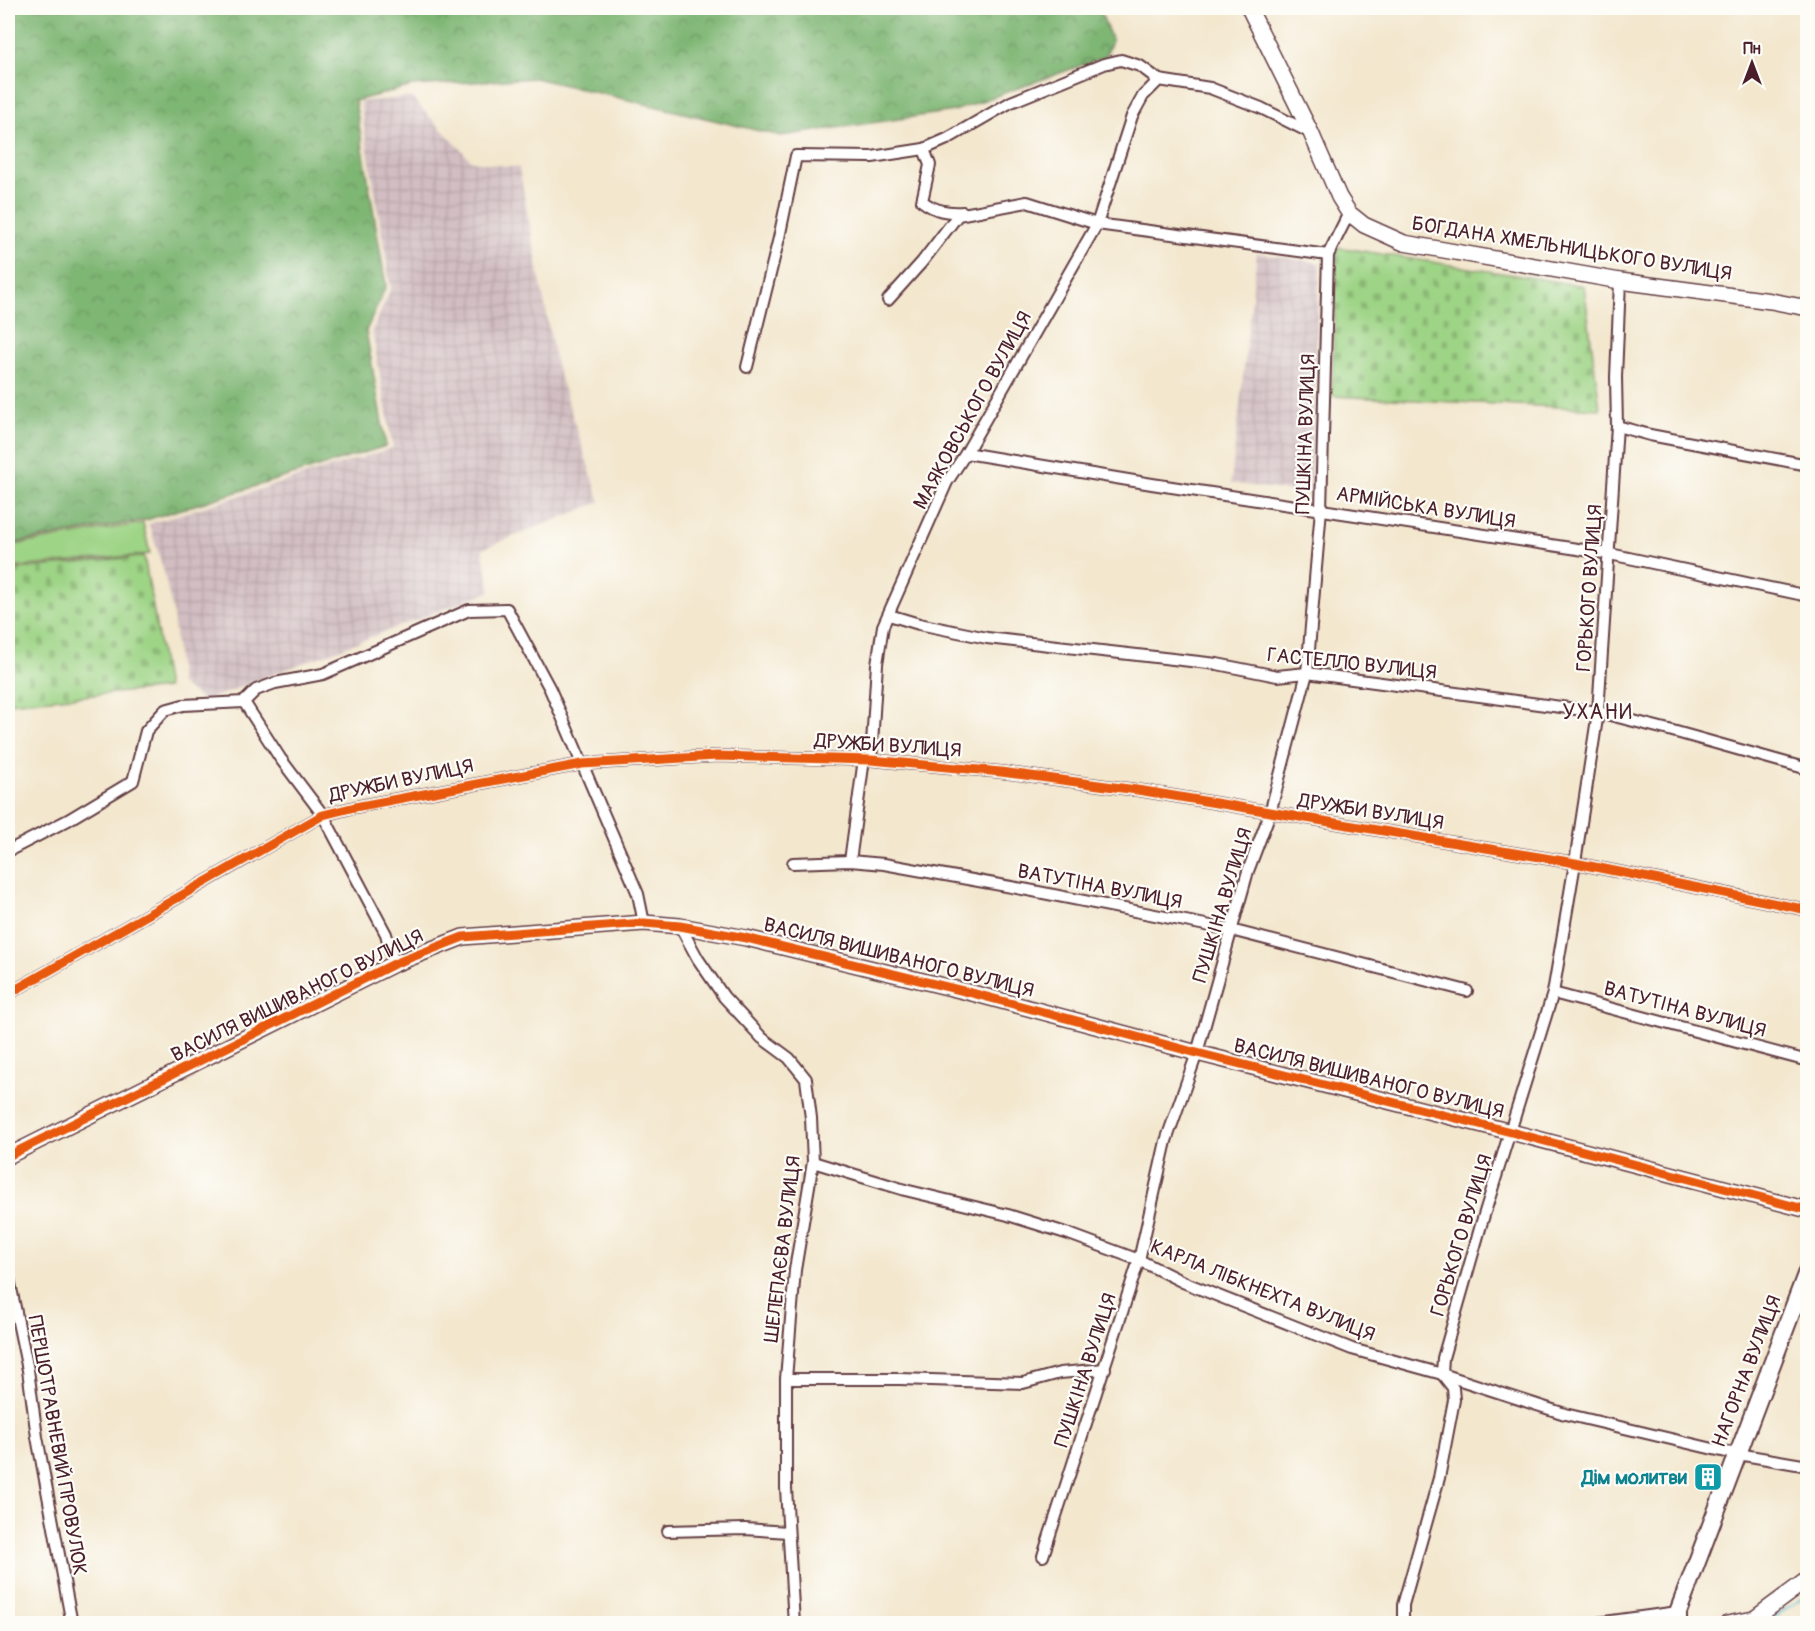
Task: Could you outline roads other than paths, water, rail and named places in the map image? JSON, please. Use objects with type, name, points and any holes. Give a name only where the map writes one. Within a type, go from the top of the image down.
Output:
[{"type":"main road","name":"НАГОРНА ВУЛИЦЯ","points":[[1678,1618],[1737,1454],[1808,1269]]},
{"type":"street","name":"БОГДАНА ХМЕЛЬНИЦЬКОГО ВУЛИЦЯ","points":[[1249,8],[1311,133],[1323,165],[1349,213],[1364,225],[1404,243],[1620,281],[1808,308]]},
{"type":"street","points":[[747,367],[779,238],[796,156],[872,157],[924,149],[1011,102],[1104,64],[1121,60],[1140,66],[1159,80],[1210,88],[1261,108],[1311,133]]},
{"type":"street","name":"МАЯКОВСЬКОГО ВУЛИЦЯ","points":[[850,861],[867,760],[883,626],[947,482],[966,453],[1097,224],[1132,116],[1143,96],[1159,80]]},
{"type":"street","points":[[924,149],[930,165],[922,201],[933,209],[950,213],[1027,202],[1097,224],[1328,255]]},
{"type":"street","points":[[888,300],[922,262],[958,215],[979,210]]},
{"type":"street","name":"ПУШКІНА ВУЛИЦЯ","points":[[1043,1556],[1139,1260],[1166,1141],[1197,1053],[1248,871],[1270,813],[1306,673],[1321,509],[1328,255],[1349,213]]},
{"type":"street","name":"ГОРЬКОГО ВУЛИЦЯ","points":[[1442,1374],[1443,1358],[1452,1324],[1553,993],[1575,863],[1598,712],[1617,426],[1616,377],[1620,281]]},
{"type":"street","points":[[1617,426],[1650,435],[1808,465]]},
{"type":"street","name":"АРМІЙСЬКА ВУЛИЦЯ","points":[[966,453],[1610,554],[1808,596]]},
{"type":"street","points":[[8,851],[68,820],[133,781],[146,731],[165,710],[183,705],[244,702],[256,690],[275,683],[323,674],[469,610],[507,609],[550,689],[638,894],[644,923]]},
{"type":"street","name":"ГАСТЕЛЛО ВУЛИЦЯ","points":[[889,615],[919,624],[987,638],[1217,664],[1277,676],[1306,673],[1598,712],[1669,729],[1808,770]]},
{"type":"street","points":[[244,702],[280,758],[323,815],[386,934],[394,964]]},
{"type":"street","name":"ДРУЖБИ ВУЛИЦЯ","points":[[8,994],[323,815],[582,764],[717,756],[867,760],[1001,772],[1144,792],[1575,863],[1808,910]]},
{"type":"street","name":"ВАТУТІНА ВУЛИЦЯ","points":[[793,863],[850,861],[884,864],[1006,886],[1231,930],[1467,990]]},
{"type":"street","name":"ВАСИЛЯ ВИШИВАНОГО ВУЛИЦЯ","points":[[8,1156],[394,964],[463,937],[644,923],[680,926],[746,938],[972,993],[1808,1210]]},
{"type":"street","name":"ШЕЛЕПАЄВА ВУЛИЦЯ","points":[[680,926],[698,959],[724,997],[762,1038],[789,1058],[806,1079],[813,1162],[795,1270],[786,1378],[786,1488],[795,1623]]},
{"type":"street","name":"ВАТУТІНА ВУЛИЦЯ","points":[[1553,993],[1808,1061]]},
{"type":"street","name":"КАРЛА ЛІБКНЕХТА ВУЛИЦЯ","points":[[813,1162],[905,1190],[1008,1215],[1069,1234],[1139,1260],[1183,1282],[1352,1349],[1442,1374],[1565,1414],[1737,1454],[1808,1466]]},
{"type":"street","name":"ПЕРШОТРАВНЕВИЙ ПРОВУЛОК","points":[[8,1274],[28,1370],[37,1437],[72,1623]]},
{"type":"street","points":[[786,1378],[900,1378],[1023,1383],[1060,1373],[1105,1369]]},
{"type":"street","points":[[1403,1623],[1403,1605],[1439,1478],[1455,1400],[1454,1388],[1442,1374]]},
{"type":"street","points":[[668,1530],[745,1529],[788,1532]]},
{"type":"street","points":[[1727,1623],[1758,1621],[1808,1579]]},
{"type":"street","points":[[1590,1623],[1678,1618]]},
{"type":"waterway","points":[[1769,1622],[1808,1593]]},
{"type":"place","name":"Дім молитви","points":[[1708,1477]]},
{"type":"district","name":"УХАНИ","points":[[1598,712]]}]
